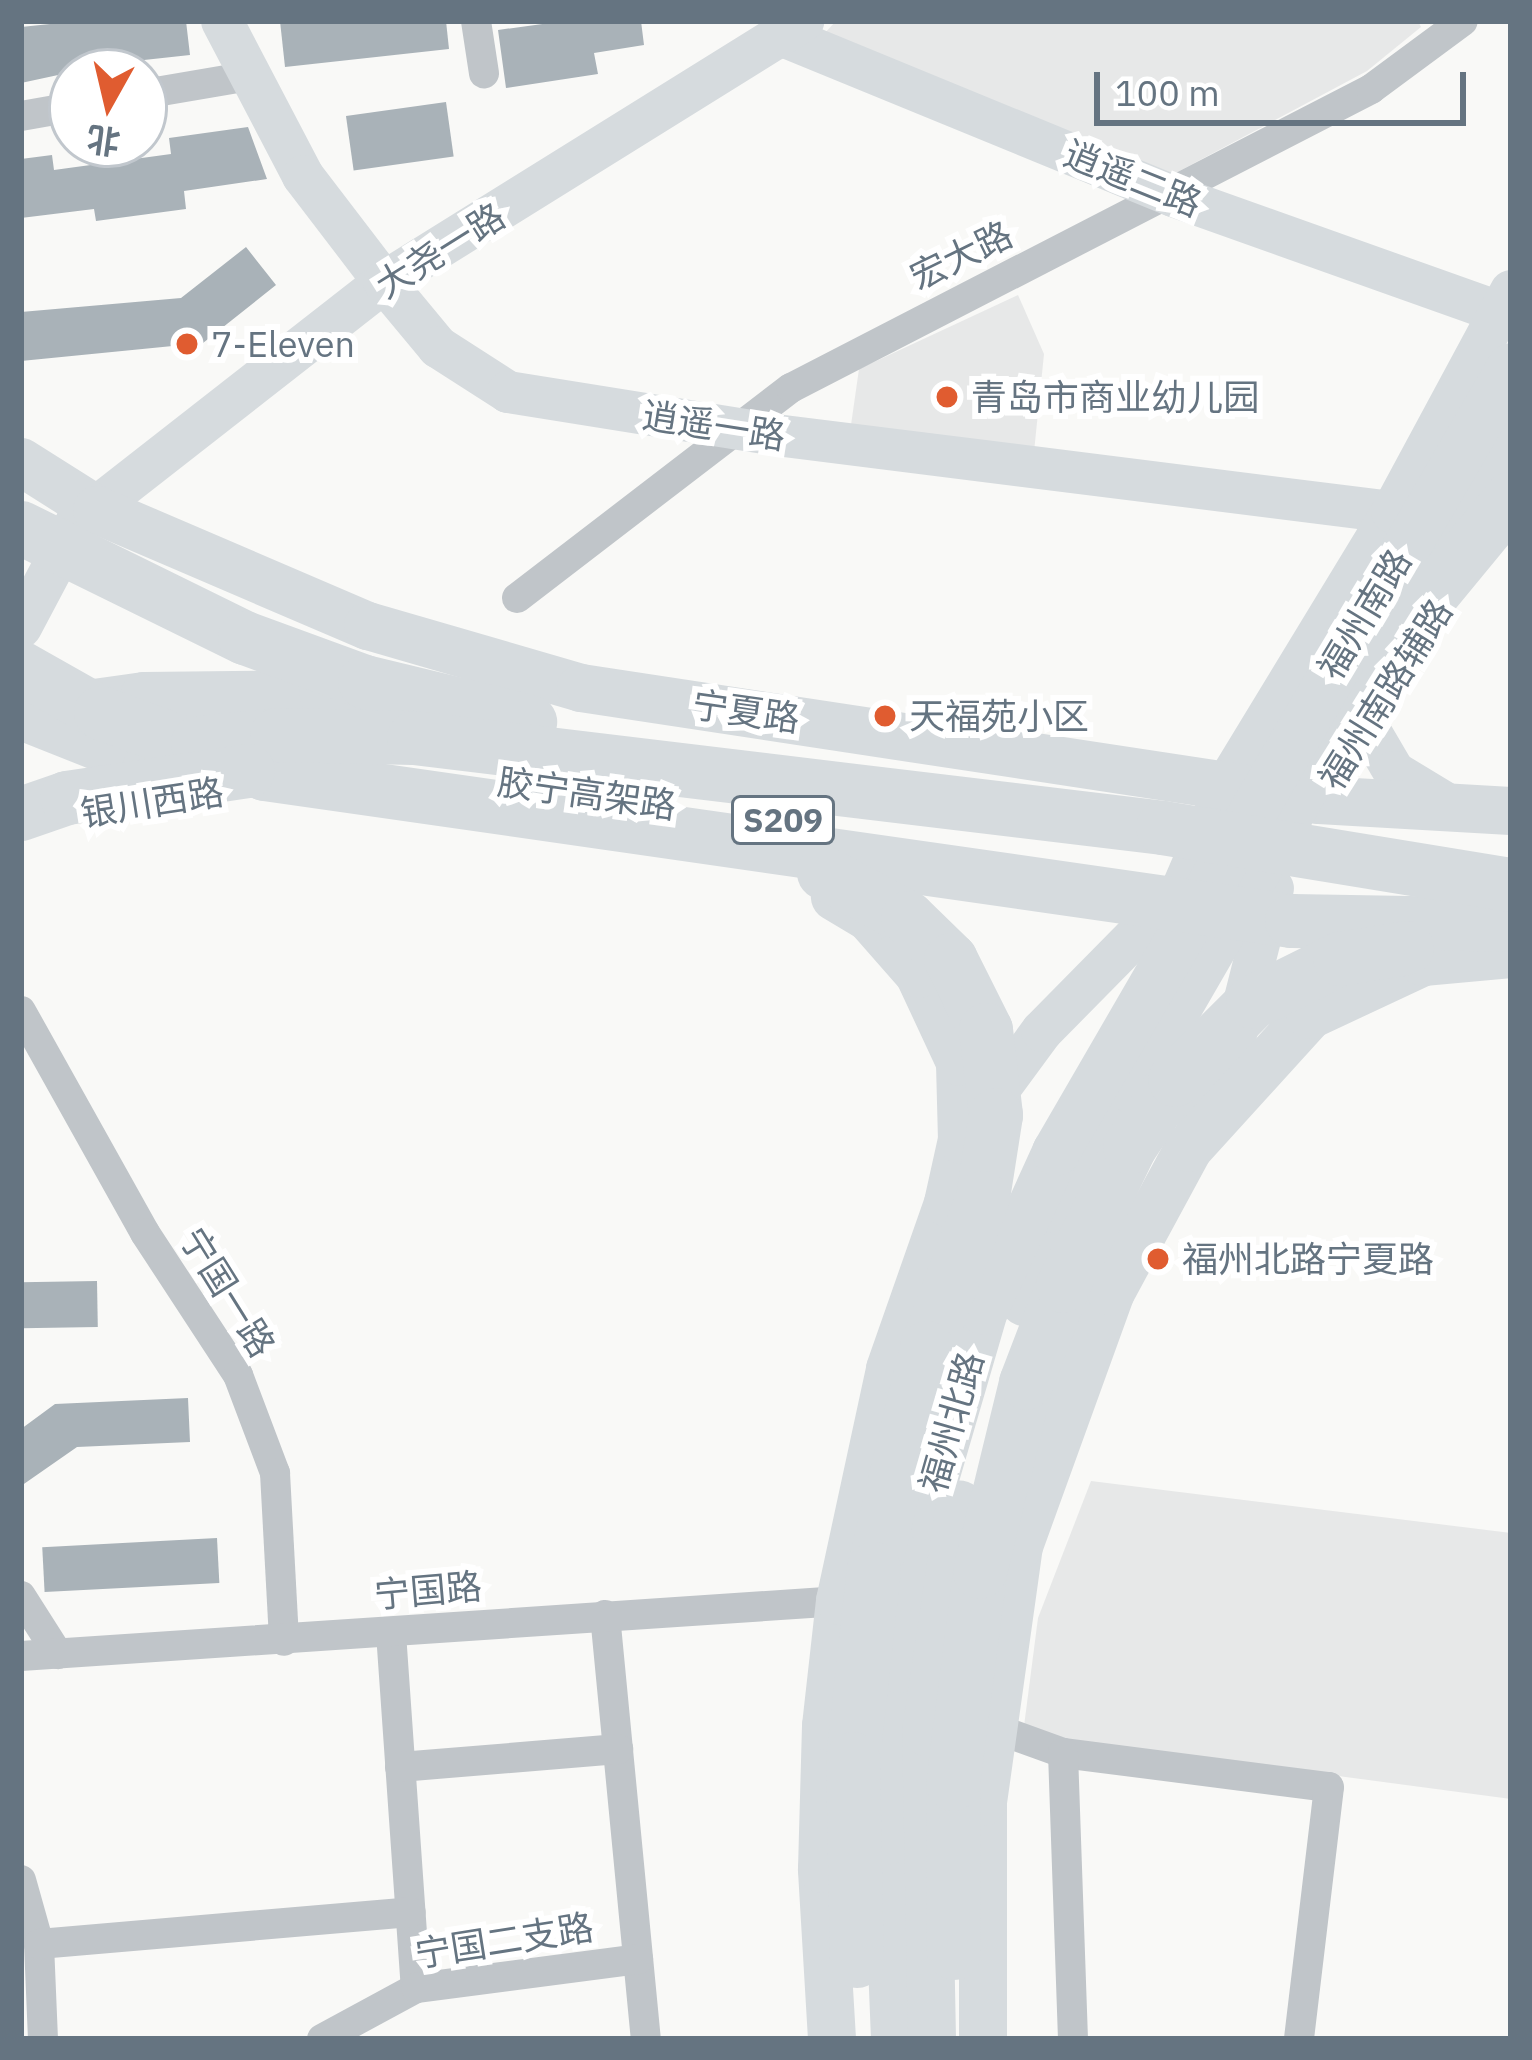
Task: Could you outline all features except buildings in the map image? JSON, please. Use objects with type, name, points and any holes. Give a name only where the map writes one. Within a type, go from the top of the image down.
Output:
[{"type":"highway","points":[[1384,653],[1511,495]]},
{"type":"highway","points":[[21,528],[245,638],[365,682],[641,746],[717,774]]},
{"type":"highway","points":[[21,668],[101,713],[265,773],[687,832],[844,879],[908,918],[951,960],[986,1030],[996,1115],[983,1198],[895,1467],[853,1759],[857,1961]]},
{"type":"highway","name":"胶宁高架路","points":[[21,779],[129,749],[277,735],[414,738],[1163,828],[1511,885]]},
{"type":"highway","name":"胶宁高架路","points":[[21,814],[67,798],[293,764],[428,771],[1511,924]]},
{"type":"highway","name":"胶宁高架路","points":[[687,832],[1292,921],[1511,924]]},
{"type":"highway","points":[[1455,878],[1511,865]]},
{"type":"highway","points":[[954,1953],[953,1784],[997,1488],[1063,1286],[1130,1147],[1175,1080],[1253,1002],[1340,959],[1410,948],[1511,954]]},
{"type":"main road","name":"福州南路","points":[[1226,855],[1511,367]]},
{"type":"main road","name":"福州南路","points":[[1226,855],[1384,653],[1511,432]]},
{"type":"main road","name":"宁夏路","points":[[21,462],[97,510],[368,626],[581,688],[1226,855]]},
{"type":"main road","points":[[368,626],[496,720]]},
{"type":"main road","name":"宁夏路","points":[[21,715],[145,696],[323,694],[496,720],[1226,855]]},
{"type":"main road","name":"宁夏路","points":[[21,715],[147,766],[285,785],[394,786],[687,832],[1226,855],[1310,817],[1453,808],[1511,811]]},
{"type":"main road","name":"银川西路","points":[[21,828],[174,790],[285,785]]},
{"type":"main road","name":"宁夏路","points":[[1310,817],[1511,865]]},
{"type":"main road","points":[[599,838],[687,832],[815,884],[870,919],[919,974],[960,1062],[962,1140],[948,1203],[890,1369],[840,1601],[822,1869],[832,2039]]},
{"type":"main road","points":[[1226,855],[1511,936]]},
{"type":"main road","name":"福州北路","points":[[895,2039],[889,1752],[912,1573],[961,1379],[1226,855]]},
{"type":"main road","points":[[1124,1267],[1190,1148],[1310,1015],[1423,962],[1511,954]]},
{"type":"main road","points":[[962,1140],[972,1134],[1003,1142],[1128,1200],[1137,1228],[1019,1546],[991,1727],[979,1901],[982,2039]]},
{"type":"main road","name":"福州北路","points":[[932,2039],[925,1775],[946,1575],[990,1390],[1046,1206]]},
{"type":"main road","points":[[954,1953],[958,2039]]},
{"type":"main road","points":[[857,1961],[863,2039]]},
{"type":"street","name":"逍遥一路","points":[[222,21],[303,176],[384,282],[438,347],[508,392],[735,429],[1393,512]]},
{"type":"street","points":[[476,21],[484,73]]},
{"type":"street","name":"宏大路","points":[[517,598],[735,429],[918,319],[1173,196],[1371,88],[1448,26]]},
{"type":"street","name":"逍遥二路","points":[[792,27],[1173,196],[1505,302]]},
{"type":"street","name":"大尧一路","points":[[21,627],[76,523],[384,282],[792,27]]},
{"type":"street","points":[[168,90],[249,76]]},
{"type":"street","points":[[962,1140],[1042,1031],[1226,855],[1393,512],[1505,302]]},
{"type":"street","name":"福州南路辅路","points":[[1226,855],[1310,817],[1511,495]]},
{"type":"street","points":[[21,705],[95,543],[97,510]]},
{"type":"street","points":[[1366,724],[1394,772],[1453,808]]},
{"type":"street","name":"宁夏路","points":[[285,785],[746,858]]},
{"type":"street","points":[[1190,1148],[1231,1054],[1226,855]]},
{"type":"street","name":"宁国一路","points":[[21,1011],[145,1233],[238,1375],[275,1473],[284,1641]]},
{"type":"street","points":[[21,1596],[58,1654]]},
{"type":"street","name":"宁国路","points":[[21,1656],[840,1601]]},
{"type":"street","points":[[605,1616],[646,2039]]},
{"type":"street","points":[[391,1633],[416,1988]]},
{"type":"street","points":[[991,1727],[1063,1753],[1329,1787],[1300,2039]]},
{"type":"street","points":[[400,1767],[618,1749]]},
{"type":"street","points":[[1063,1753],[1073,2039]]},
{"type":"street","points":[[21,1880],[39,1944],[43,2039]]},
{"type":"street","points":[[39,1944],[411,1912]]},
{"type":"street","name":"宁国二支路","points":[[322,2039],[416,1988],[638,1958]]},
{"type":"shaded area","points":[[836,21],[1418,21],[1421,27],[1367,71],[1170,176],[823,35]]},
{"type":"shaded area","name":"青岛市商业幼儿园","points":[[1018,295],[1044,354],[1034,452],[851,425],[859,369]]},
{"type":"shaded area","points":[[1091,1481],[1511,1533],[1511,1799],[1023,1734],[1038,1618]]},
{"type":"place","name":"7-Eleven","points":[[187,344]]},
{"type":"place","name":"青岛市商业幼儿园","points":[[947,397]]},
{"type":"place","name":"天福苑小区","points":[[885,716]]},
{"type":"place","name":"福州北路宁夏路","points":[[1158,1259]]}]
